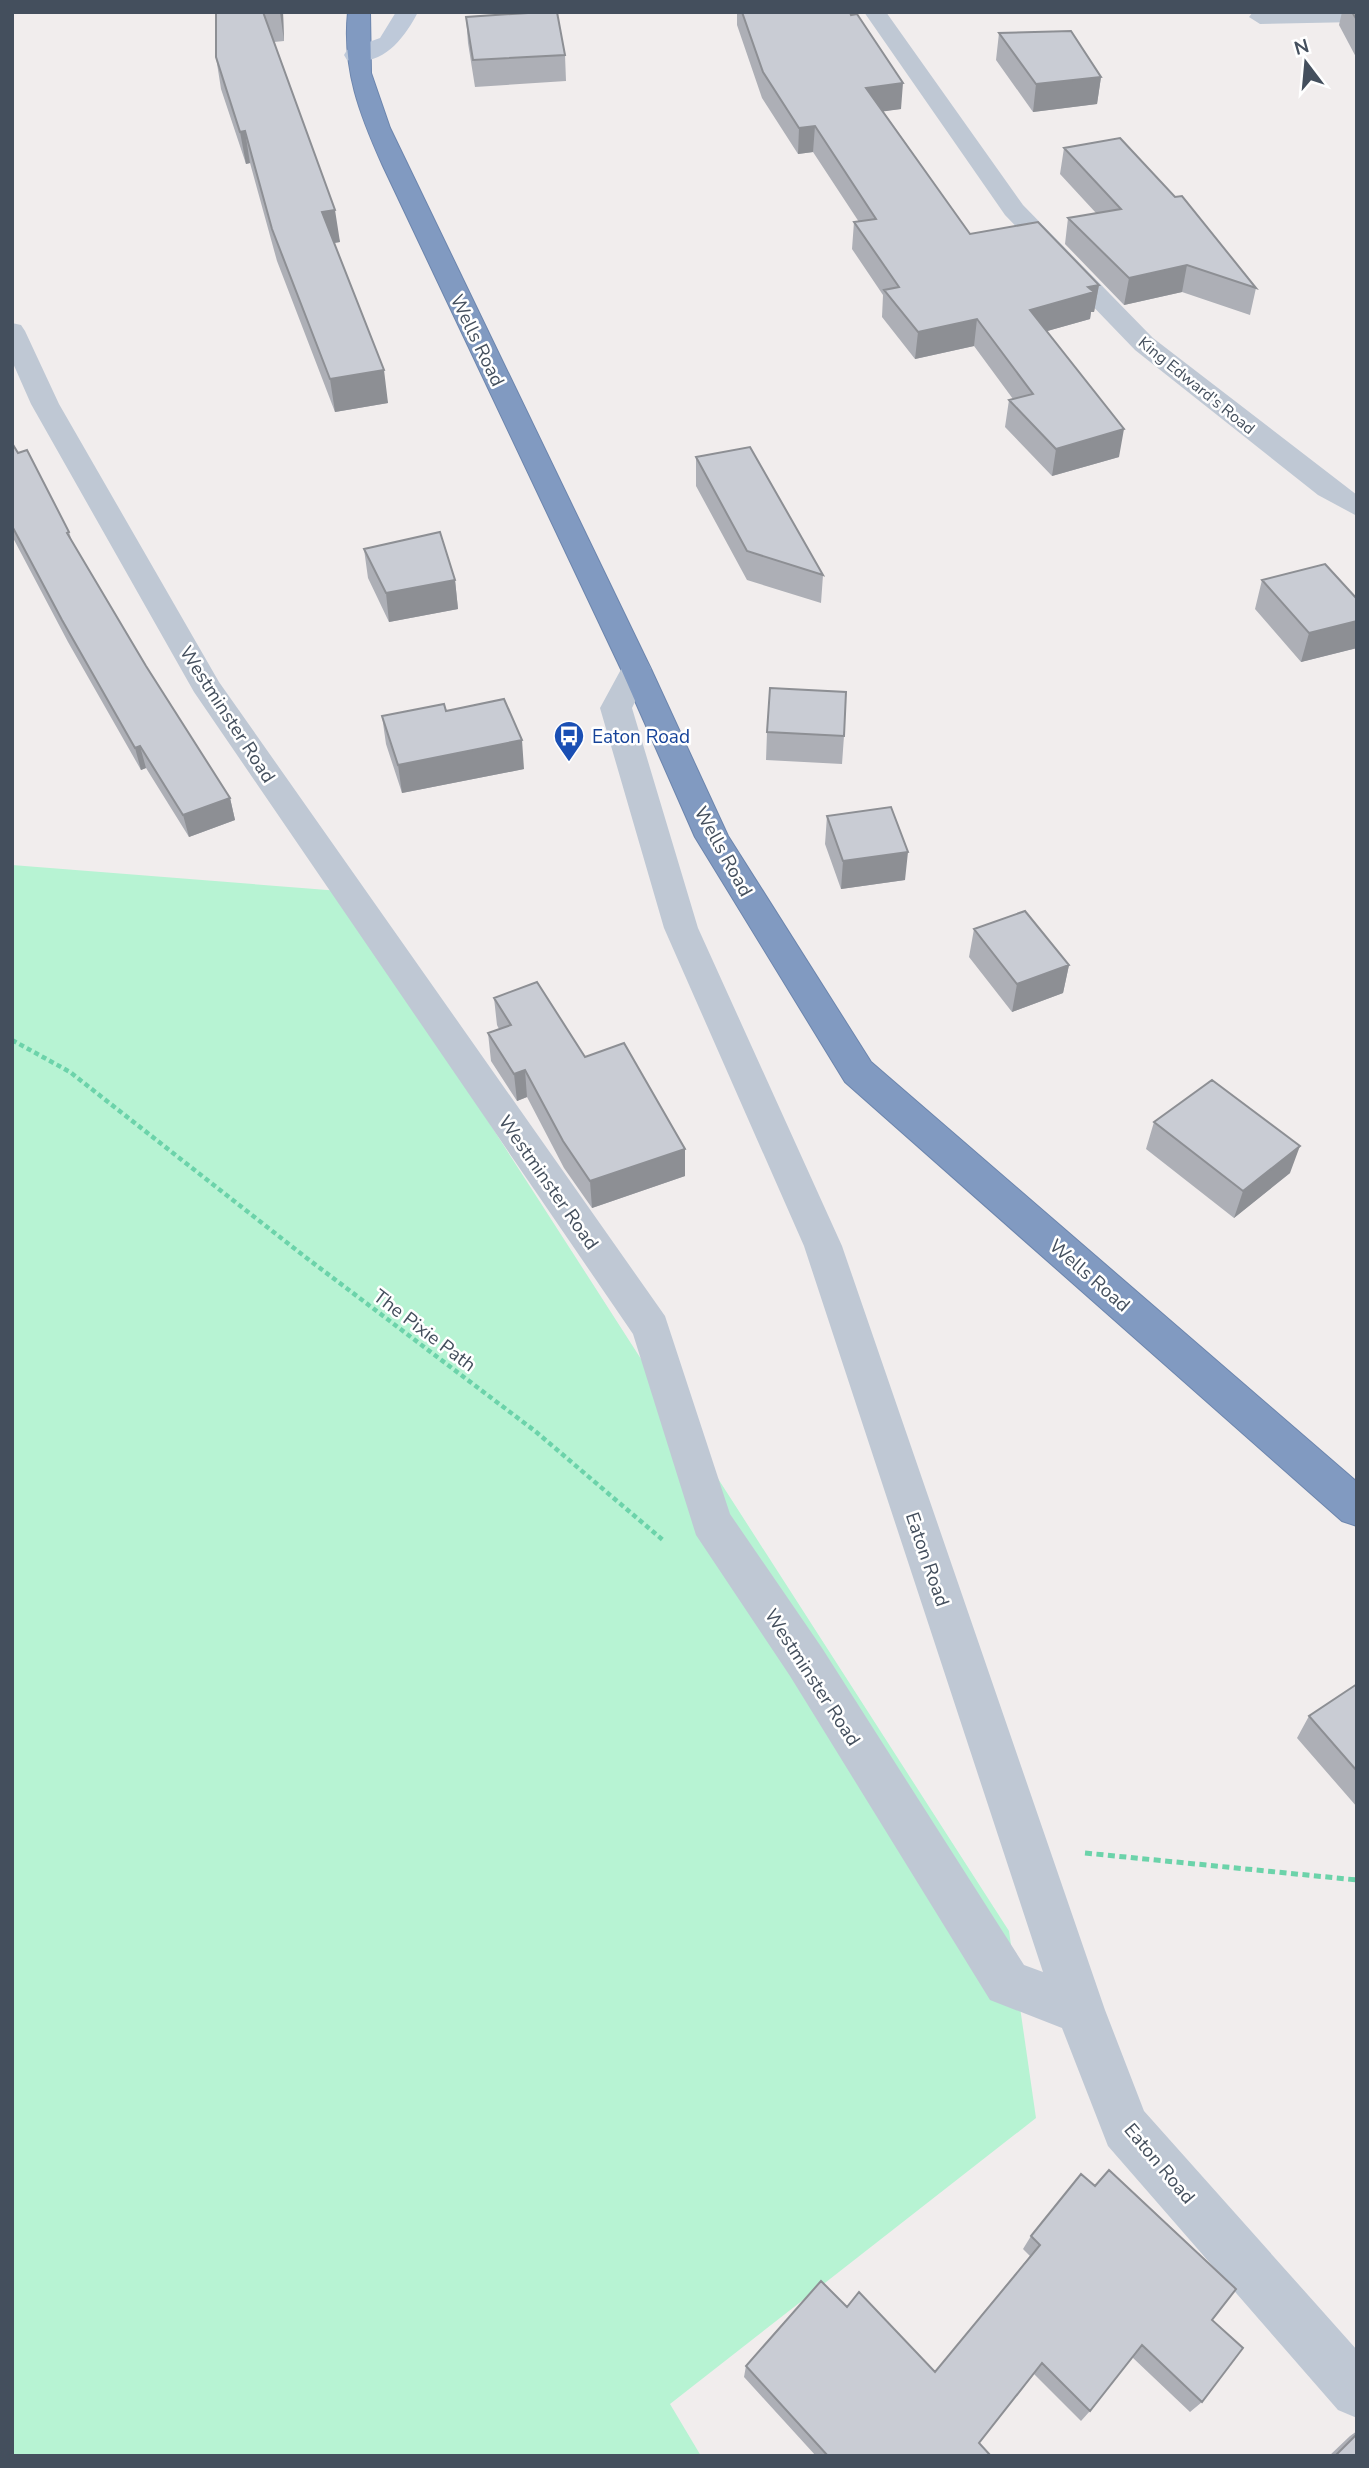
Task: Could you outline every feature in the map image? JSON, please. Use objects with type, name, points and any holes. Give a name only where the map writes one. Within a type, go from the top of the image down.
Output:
[{"type":"highway","name":"Wells Road","points":[[359,12],[355,55],[370,110],[395,166],[636,669],[712,837],[858,1072],[1357,1508]]},
{"type":"street","points":[[355,55],[379,51],[394,38],[407,12]]},
{"type":"street","name":"King Edward's Road","points":[[875,12],[1014,210],[1134,335],[1328,489],[1357,507]]},
{"type":"street","points":[[1260,17],[1357,15]]},
{"type":"street","name":"Westminster Road","points":[[12,331],[45,404],[205,685],[651,1328],[711,1522],[806,1662],[1007,1983],[1080,2010]]},
{"type":"street","name":"Eaton Road","points":[[636,669],[616,708],[681,928],[823,1246],[1080,2010],[1126,2128],[1357,2391]]},
{"type":"path","name":"The Pixie Path","points":[[12,1040],[70,1072],[304,1256],[535,1431],[670,1546]]},
{"type":"path","points":[[1025,1847],[1357,1880]]},
{"type":"green space","points":[[12,865],[340,891],[1009,1931],[1036,2118],[670,2404],[701,2456],[12,2456]]},
{"type":"building","points":[[216,12],[263,12],[335,210],[322,212],[384,370],[330,379],[272,229],[245,131],[240,132],[216,57]]},
{"type":"building","points":[[557,12],[565,55],[473,60],[466,17]]},
{"type":"building","points":[[742,12],[857,14],[903,83],[866,88],[970,234],[1038,222],[1099,285],[1088,287],[1094,292],[1030,310],[1124,429],[1056,449],[1009,400],[1033,394],[977,319],[918,332],[884,290],[899,287],[854,222],[876,219],[815,126],[799,128],[763,72]]},
{"type":"building","points":[[1071,31],[1101,77],[1036,84],[999,33]]},
{"type":"building","points":[[1120,138],[1175,197],[1182,196],[1256,288],[1187,265],[1129,278],[1068,218],[1121,209],[1064,148]]},
{"type":"building","points":[[12,443],[18,453],[27,450],[69,532],[67,533],[146,666],[230,798],[183,815],[140,746],[135,748],[12,526]]},
{"type":"building","points":[[750,447],[823,575],[747,551],[696,457]]},
{"type":"building","points":[[440,532],[455,580],[386,593],[364,549]]},
{"type":"building","points":[[1325,564],[1357,599],[1357,621],[1309,633],[1262,580]]},
{"type":"building","points":[[770,688],[846,692],[844,736],[767,732]]},
{"type":"building","points":[[504,699],[522,740],[398,765],[382,716],[444,704],[446,711]]},
{"type":"building","points":[[891,807],[908,852],[843,861],[827,816]]},
{"type":"building","points":[[1025,911],[1069,965],[1017,984],[974,929]]},
{"type":"building","points":[[537,982],[585,1057],[624,1043],[685,1149],[590,1181],[563,1141],[525,1070],[514,1074],[488,1033],[511,1025],[494,998]]},
{"type":"building","points":[[1212,1080],[1300,1146],[1243,1191],[1154,1122]]},
{"type":"building","points":[[1357,1684],[1357,1771],[1309,1716]]},
{"type":"building","points":[[1109,2170],[1236,2289],[1212,2320],[1243,2348],[1202,2402],[1142,2345],[1090,2411],[1042,2363],[979,2443],[991,2456],[828,2456],[746,2366],[821,2281],[847,2307],[859,2292],[935,2372],[1040,2245],[1031,2236],[1081,2174],[1095,2186]]},
{"type":"building","points":[[1357,2434],[1357,2456],[1335,2456]]},
{"type":"place","name":"Eaton Road","points":[[569,763]]}]
